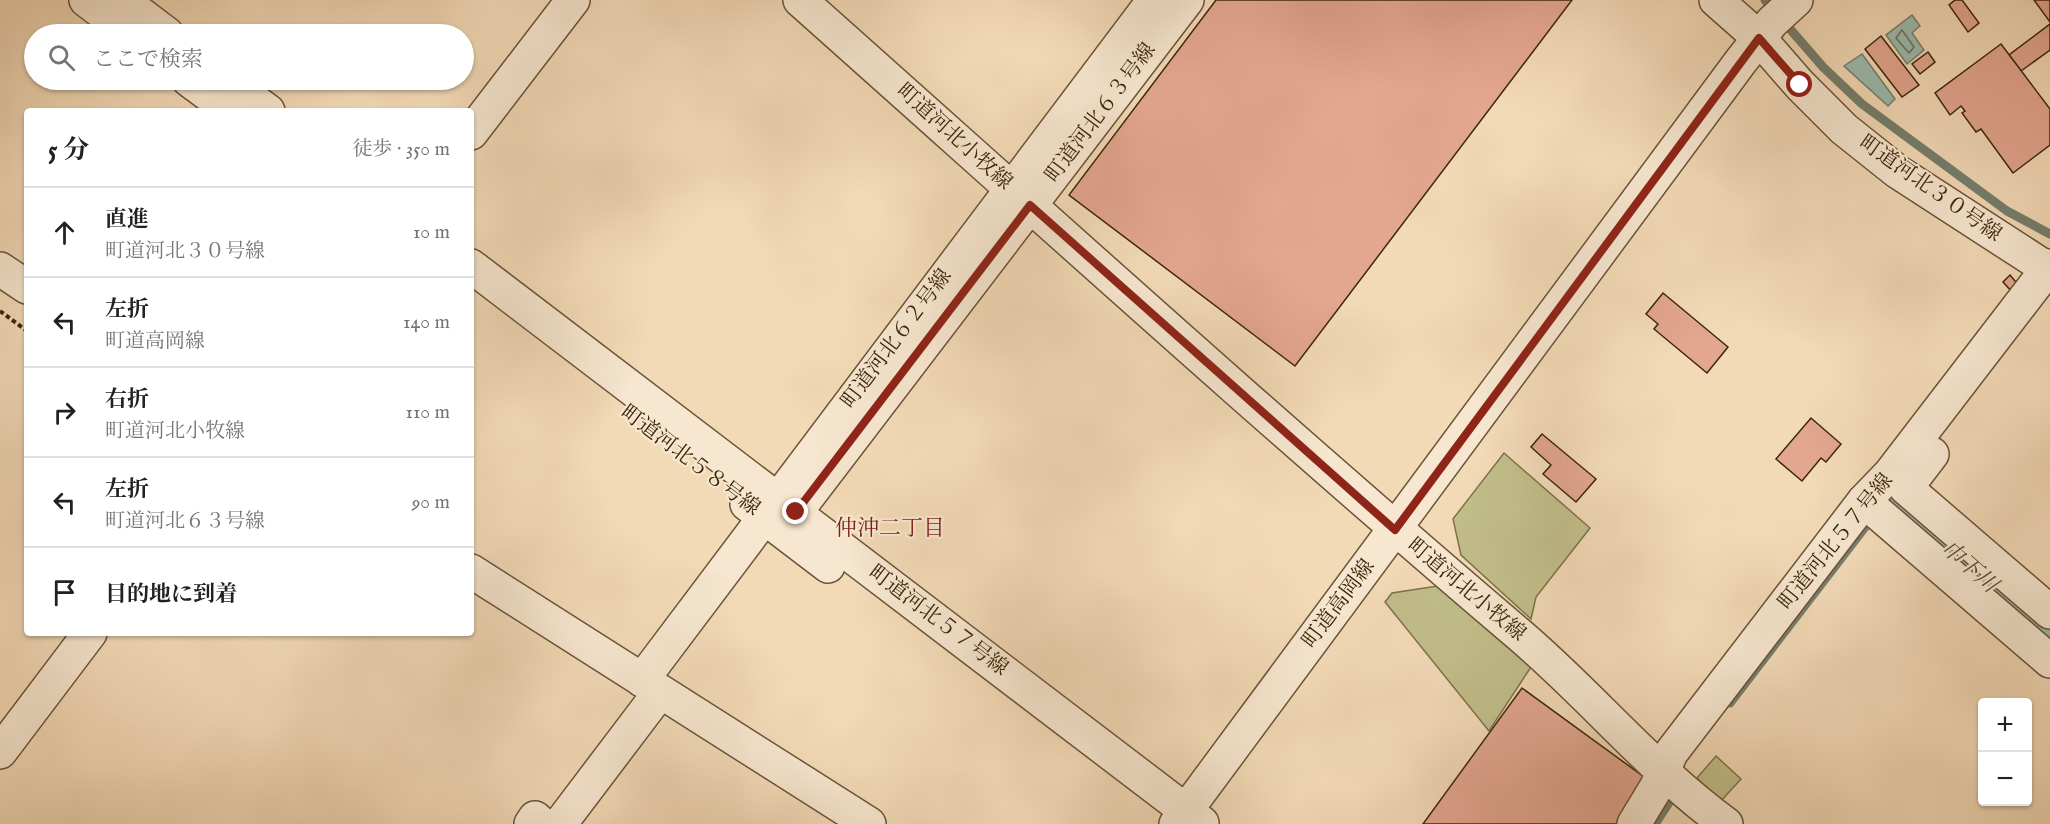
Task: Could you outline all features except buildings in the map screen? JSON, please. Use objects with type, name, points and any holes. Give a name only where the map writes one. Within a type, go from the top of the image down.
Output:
[{"type":"street","points":[[86,0],[118,24]]},
{"type":"street","points":[[122,0],[154,24]]},
{"type":"street","points":[[474,129],[573,0]]},
{"type":"street","name":"町道河北小牧線","points":[[800,0],[1395,530],[1519,634],[1664,770],[1726,824]]},
{"type":"street","name":"町道河北６２号線","points":[[560,824],[623,741],[651,686],[779,509],[1020,196],[1154,0]]},
{"type":"street","name":"町道河北６３号線","points":[[1020,196],[1187,0]]},
{"type":"street","name":"町道河北３０号線","points":[[1716,0],[1759,38],[1822,107],[1889,165],[2040,264],[2050,267]]},
{"type":"street","name":"町道高岡線","points":[[1183,821],[1759,38],[1790,5]]},
{"type":"street","points":[[203,90],[227,108]]},
{"type":"street","points":[[240,90],[264,108]]},
{"type":"street","name":"町道河北５７号線","points":[[1634,824],[1671,753],[1873,509],[1890,474],[2050,267]]},
{"type":"street","name":"町道河北５７号線","points":[[474,268],[779,509],[1183,821]]},
{"type":"street","points":[[0,269],[24,285]]},
{"type":"street","name":"町道河北５８号線","points":[[474,297],[779,509]]},
{"type":"street","points":[[2050,303],[1906,488],[2050,612]]},
{"type":"street","points":[[1873,509],[2050,661]]},
{"type":"street","points":[[474,573],[869,824]]},
{"type":"street","points":[[0,752],[88,636]]},
{"type":"street","points":[[531,824],[535,819],[542,824]]},
{"type":"path","points":[[0,311],[24,329]]},
{"type":"shaded area","points":[[1504,453],[1590,528],[1536,597],[1531,619],[1461,555],[1453,519]]},
{"type":"shaded area","points":[[1444,585],[1533,664],[1489,731],[1385,602],[1392,593]]},
{"type":"shaded area","points":[[1716,756],[1741,779],[1720,802],[1697,778]]},
{"type":"water","points":[[1912,15],[1920,26],[1912,33],[1924,50],[1907,64],[1886,35]]},
{"type":"water","points":[[1862,54],[1895,99],[1888,106],[1844,66]]},
{"type":"waterway","points":[[1765,0],[1823,67],[1862,104],[2007,211],[2050,234]]},
{"type":"waterway","name":"巾下川","points":[[1889,497],[2050,637]]},
{"type":"waterway","points":[[1730,703],[1872,518]]},
{"type":"waterway","points":[[1655,824],[1672,798]]},
{"type":"district","name":"仲沖二丁目","points":[[890,529]]},
{"type":"route","points":[[796,512],[1030,205],[1395,530],[1759,38],[1800,85]]}]
